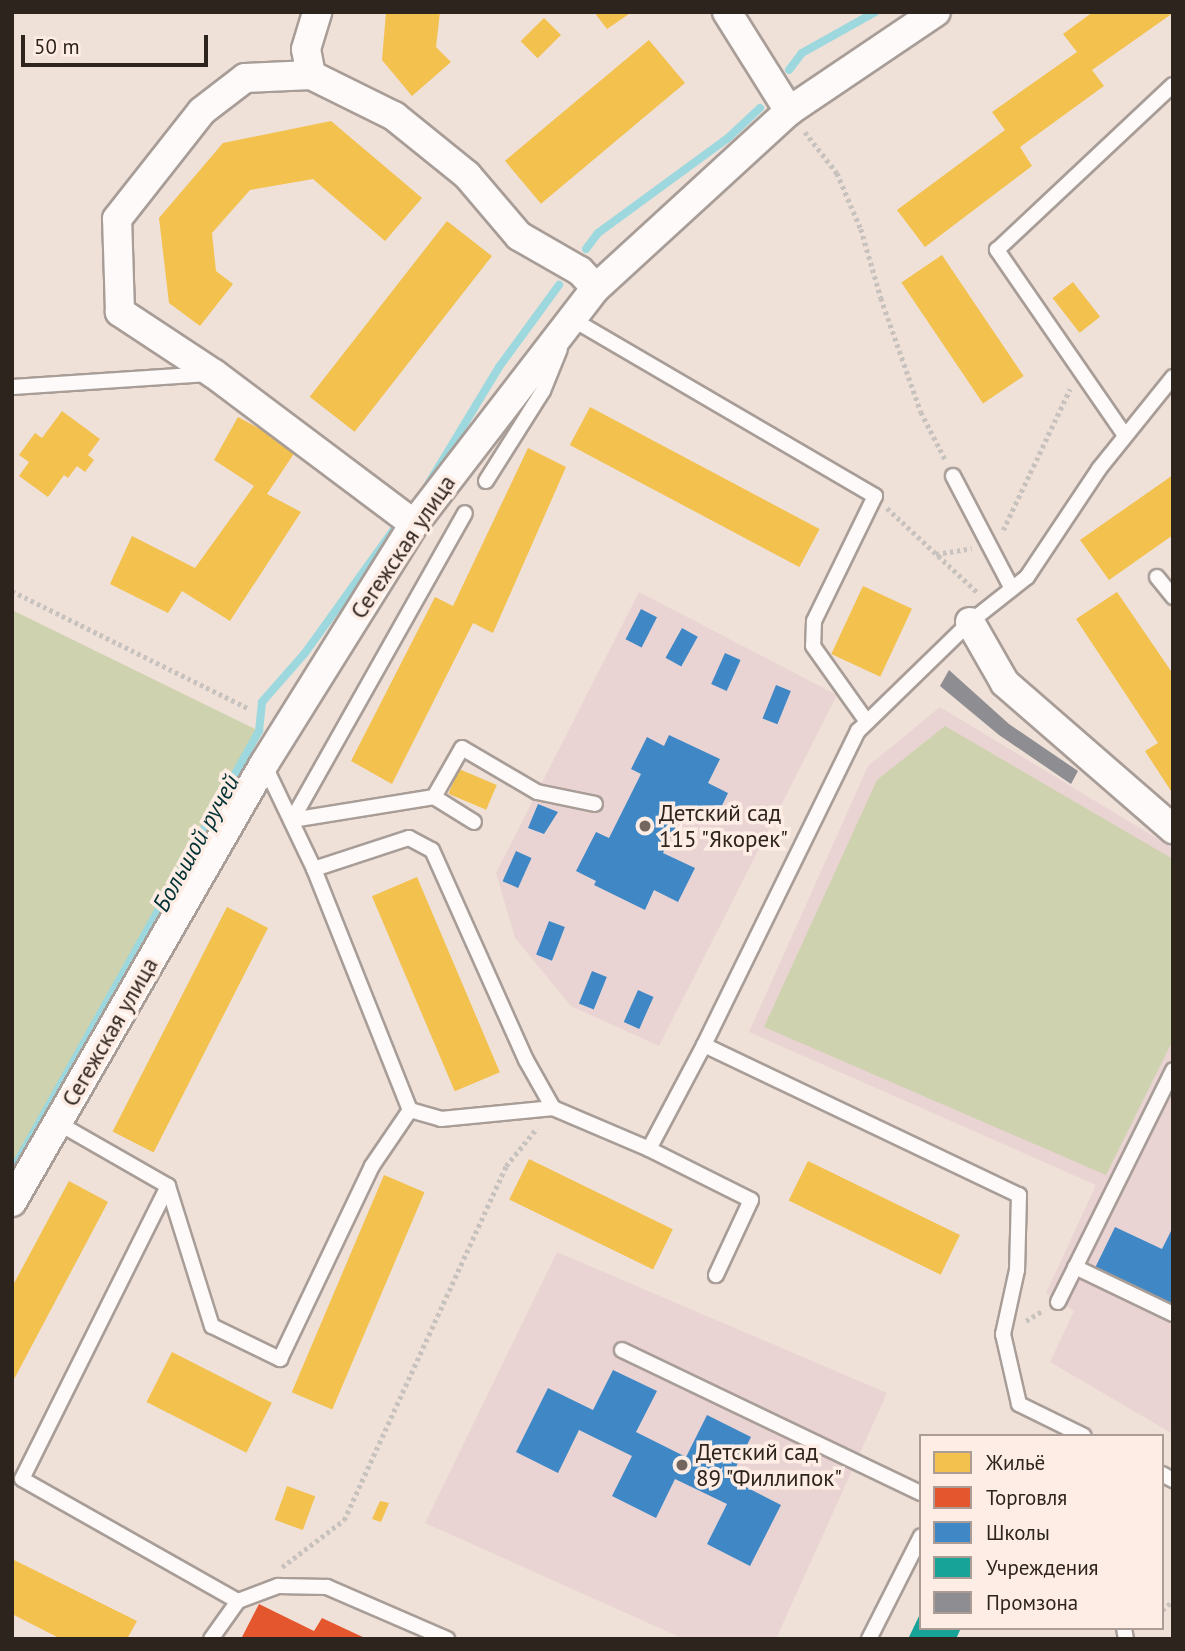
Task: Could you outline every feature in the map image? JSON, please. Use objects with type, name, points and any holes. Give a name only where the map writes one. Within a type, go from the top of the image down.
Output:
[{"type":"street","points":[[311,75],[306,49],[317,12]]},
{"type":"street","points":[[727,12],[789,111]]},
{"type":"street","name":"Сегежская улица","points":[[12,1202],[264,764],[414,524],[596,288],[789,111],[936,12]]},
{"type":"street","points":[[414,524],[214,374],[120,312],[117,219],[202,111],[245,78],[311,75],[394,116],[467,175],[519,236],[580,271],[596,288]]},
{"type":"street","points":[[980,614],[1005,683],[1173,829]]},
{"type":"lane","points":[[1124,434],[997,250],[1173,85]]},
{"type":"lane","points":[[486,481],[543,391],[572,319],[875,496],[814,621],[813,646],[867,722]]},
{"type":"lane","points":[[12,387],[214,374]]},
{"type":"lane","points":[[649,1149],[704,1045],[858,731],[980,614],[1027,577],[1124,434],[1173,377]]},
{"type":"lane","points":[[953,476],[1012,589]]},
{"type":"lane","points":[[292,820],[465,513]]},
{"type":"lane","points":[[1157,577],[1173,597]]},
{"type":"lane","points":[[434,797],[462,748],[537,792],[595,804]]},
{"type":"lane","points":[[264,764],[314,869],[411,1110]]},
{"type":"lane","points":[[292,820],[434,797],[474,822]]},
{"type":"lane","points":[[314,869],[409,838],[432,850],[526,1060],[553,1108]]},
{"type":"lane","points":[[704,1045],[1019,1195],[1017,1270],[1003,1334],[1020,1404],[1080,1434]]},
{"type":"lane","points":[[1058,1302],[1173,1070]]},
{"type":"lane","points":[[411,1110],[441,1119],[553,1108],[649,1149],[751,1200],[716,1276]]},
{"type":"lane","points":[[58,1123],[167,1186],[212,1326],[280,1359],[372,1166],[411,1110]]},
{"type":"lane","points":[[167,1186],[22,1479],[238,1601]]},
{"type":"lane","points":[[1075,1267],[1173,1314]]},
{"type":"lane","points":[[622,1350],[919,1492]]},
{"type":"lane","points":[[869,1639],[919,1540]]},
{"type":"lane","points":[[211,1639],[238,1601],[278,1586],[327,1587],[447,1639]]},
{"type":"path","points":[[789,111],[837,173],[861,229],[881,298],[921,412],[953,476]]},
{"type":"path","points":[[936,554],[997,544],[1080,370]]},
{"type":"path","points":[[875,496],[936,554],[980,614]]},
{"type":"path","points":[[12,591],[250,709]]},
{"type":"path","points":[[281,1569],[344,1520],[506,1166],[553,1108]]},
{"type":"path","points":[[1003,1334],[1058,1302]]},
{"type":"shaded area","points":[[639,592],[837,695],[659,1046],[571,1006],[515,938],[496,873]]},
{"type":"shaded area","points":[[940,707],[1173,848],[1173,1434],[1050,1362],[1074,1311],[1046,1293],[1096,1185],[749,1032],[868,766]]},
{"type":"shaded area","points":[[557,1252],[887,1393],[776,1639],[684,1639],[425,1523]]},
{"type":"green space","points":[[12,610],[259,731],[12,1171]]},
{"type":"green space","points":[[945,726],[1173,859],[1173,1040],[1106,1175],[764,1027],[877,780]]},
{"type":"building: Жильё","points":[[386,12],[440,12],[436,47],[451,62],[412,96],[382,60]]},
{"type":"building: Жильё","points":[[594,12],[632,12],[607,29]]},
{"type":"building: Жильё","points":[[1093,12],[1173,13],[1092,70],[1104,86],[1020,147],[1032,166],[925,247],[897,210],[1005,130],[992,112],[1077,52],[1063,34]]},
{"type":"building: Жильё","points":[[544,18],[561,35],[538,58],[521,41]]},
{"type":"building: Жильё","points":[[649,40],[685,83],[541,204],[505,161]]},
{"type":"building: Жильё","points":[[331,121],[422,198],[385,241],[313,179],[250,190],[212,233],[216,271],[233,284],[200,326],[169,303],[159,218],[223,143]]},
{"type":"building: Жильё","points":[[447,221],[492,256],[355,432],[310,397]]},
{"type":"building: Жильё","points":[[942,255],[1024,376],[983,403],[901,282]]},
{"type":"building: Жильё","points":[[1073,282],[1100,317],[1080,333],[1053,298]]},
{"type":"building: Жильё","points":[[590,407],[820,529],[799,567],[570,445]]},
{"type":"building: Жильё","points":[[62,411],[100,439],[88,455],[94,460],[85,472],[77,466],[68,478],[64,475],[48,497],[19,476],[29,462],[19,455],[35,433],[42,438]]},
{"type":"building: Жильё","points":[[238,417],[297,449],[267,494],[301,512],[230,621],[182,591],[168,613],[110,584],[132,536],[195,568],[254,486],[214,460]]},
{"type":"building: Жильё","points":[[528,448],[566,467],[493,633],[473,623],[392,784],[351,761],[435,597],[453,606]]},
{"type":"building: Жильё","points":[[1173,475],[1173,535],[1109,580],[1080,540]]},
{"type":"building: Жильё","points":[[863,586],[912,609],[880,677],[831,654]]},
{"type":"building: Жильё","points":[[1117,592],[1173,674],[1173,794],[1145,751],[1158,743],[1076,619]]},
{"type":"building: Жильё","points":[[459,769],[497,785],[486,810],[448,794]]},
{"type":"building: Жильё","points":[[417,877],[500,1072],[455,1091],[372,896]]},
{"type":"building: Жильё","points":[[227,907],[268,928],[154,1152],[113,1132]]},
{"type":"building: Жильё","points":[[529,1159],[673,1229],[653,1270],[509,1199]]},
{"type":"building: Жильё","points":[[808,1161],[960,1235],[941,1275],[789,1201]]},
{"type":"building: Жильё","points":[[384,1175],[425,1192],[332,1409],[292,1392]]},
{"type":"building: Жильё","points":[[69,1181],[108,1202],[12,1383],[12,1287]]},
{"type":"building: Жильё","points":[[172,1352],[272,1403],[246,1453],[147,1402]]},
{"type":"building: Жильё","points":[[287,1486],[315,1496],[303,1530],[275,1520]]},
{"type":"building: Жильё","points":[[380,1501],[389,1503],[381,1522],[372,1519]]},
{"type":"building: Жильё","points":[[12,1559],[137,1621],[127,1639],[61,1639],[12,1614]]},
{"type":"building: Торговля","points":[[259,1604],[314,1631],[322,1618],[367,1639],[241,1639]]},
{"type":"building: Школы","points":[[641,609],[657,617],[642,647],[626,639]]},
{"type":"building: Школы","points":[[682,628],[698,637],[681,666],[666,658]]},
{"type":"building: Школы","points":[[725,653],[741,660],[727,691],[711,684]]},
{"type":"building: Школы","points":[[776,685],[791,691],[777,724],[763,718]]},
{"type":"building: Школы","name":"Детский сад 115 \"Якорек\"","points":[[669,735],[720,759],[708,783],[728,793],[715,820],[686,806],[663,853],[695,868],[678,902],[654,890],[645,910],[594,885],[596,881],[576,871],[596,832],[609,838],[641,774],[631,769],[647,737],[664,746]]},
{"type":"building: Школы","points":[[538,804],[558,812],[544,834],[528,828]]},
{"type":"building: Школы","points":[[516,851],[532,858],[518,888],[503,881]]},
{"type":"building: Школы","points":[[549,921],[565,927],[552,961],[536,955]]},
{"type":"building: Школы","points":[[592,971],[607,977],[594,1009],[579,1003]]},
{"type":"building: Школы","points":[[638,990],[654,997],[639,1029],[624,1022]]},
{"type":"building: Школы","points":[[1115,1227],[1162,1249],[1173,1227],[1173,1306],[1095,1268]]},
{"type":"building: Школы","name":"Детский сад 89 \"Филлипок\"","points":[[613,1370],[657,1391],[636,1432],[686,1457],[707,1415],[751,1437],[730,1479],[781,1505],[750,1566],[707,1544],[727,1504],[675,1479],[656,1518],[612,1496],[632,1456],[579,1430],[558,1473],[516,1452],[548,1388],[593,1410]]},
{"type":"building: Учреждения","points":[[919,1616],[919,1630],[960,1630],[956,1639],[908,1639]]},
{"type":"building: Промзона","points":[[949,670],[1009,724],[1078,771],[1071,784],[999,735],[940,686]]},
{"type":"waterway","points":[[789,70],[802,53],[875,12]]},
{"type":"waterway","points":[[586,249],[598,233],[728,138],[760,108]]},
{"type":"waterway","points":[[427,486],[499,367],[559,285]]},
{"type":"waterway","name":"Большой ручей","points":[[12,1171],[259,731],[262,702],[305,653],[394,529]]},
{"type":"place","name":"Детский сад 115 \"Якорек\"","points":[[645,826]]},
{"type":"place","name":"Детский сад 89 \"Филлипок\"","points":[[682,1465]]}]
